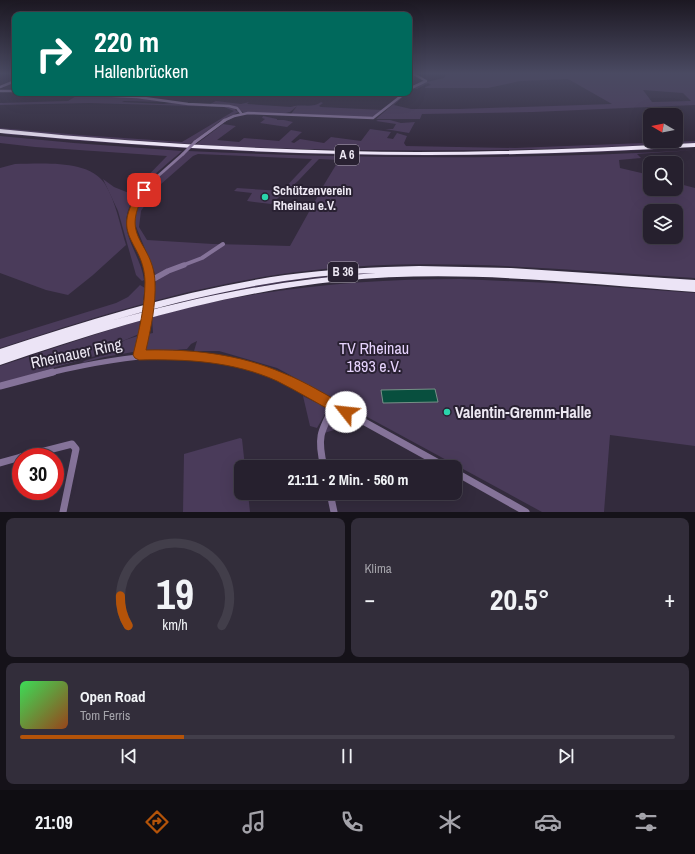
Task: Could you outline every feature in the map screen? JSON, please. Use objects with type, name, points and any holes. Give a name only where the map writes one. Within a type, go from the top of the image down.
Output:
[{"type":"highway","name":"A 6","points":[[0,131],[163,145],[361,152],[529,152],[695,145]]},
{"type":"highway","name":"A 6","points":[[0,134],[165,148],[340,155],[505,156],[695,148]]},
{"type":"highway","name":"B 36","points":[[0,353],[98,321],[179,298],[245,284],[327,273],[399,269],[467,269],[543,272],[695,283]]},
{"type":"highway","name":"B 36","points":[[0,361],[95,329],[174,307],[252,290],[313,281],[381,276],[459,275],[559,279],[695,289]]},
{"type":"street","points":[[135,97],[188,104],[228,106],[237,108],[241,114]]},
{"type":"street","points":[[139,355],[146,327],[150,282],[145,262],[132,235],[130,222],[134,204],[144,190],[195,142],[216,126],[234,115],[372,118],[399,97]]},
{"type":"street","points":[[150,282],[183,265],[202,258],[223,244]]},
{"type":"street","name":"Rheinauer Ring","points":[[0,386],[78,365],[139,355],[181,354],[204,356],[239,364],[280,377],[433,460]]},
{"type":"street","points":[[322,460],[319,445],[319,432],[334,406]]},
{"type":"street","points":[[55,448],[72,444],[75,445],[76,448],[63,512]]},
{"type":"street","points":[[0,463],[12,460]]},
{"type":"street","points":[[462,476],[526,512]]},
{"type":"street","points":[[331,500],[334,512]]},
{"type":"green space","points":[[75,97],[125,97],[169,102],[122,102],[228,106],[235,108],[236,111],[238,110],[239,112],[220,121],[190,144],[81,137],[0,129],[182,142],[234,111],[224,107],[89,103],[0,105],[0,103],[68,101]]},
{"type":"green space","points":[[402,97],[403,97],[394,105],[411,109],[612,104],[599,97],[648,97],[652,102],[691,101],[687,97],[695,97],[695,105],[533,112],[422,114],[420,119],[376,119]]},
{"type":"green space","points":[[216,101],[241,104],[249,102],[247,104],[291,107],[297,106],[290,112],[282,114],[243,112],[234,106],[210,104]]},
{"type":"green space","points":[[321,102],[323,103],[319,106],[321,107],[383,110],[375,116],[369,118],[291,114],[297,106],[310,106]]},
{"type":"green space","points":[[263,116],[293,122],[287,127],[260,123],[265,119],[262,118]]},
{"type":"green space","points":[[390,120],[401,123],[415,122],[409,133],[385,129],[393,129],[396,124],[376,121]]},
{"type":"green space","points":[[223,124],[236,126],[217,140],[239,142],[244,138],[279,141],[291,130],[302,132],[291,142],[294,143],[300,139],[324,143],[331,137],[361,141],[370,129],[391,132],[387,138],[393,139],[397,133],[407,136],[404,143],[406,146],[515,148],[643,143],[643,145],[507,150],[320,149],[195,145]]},
{"type":"green space","points":[[0,132],[143,145],[91,141]]},
{"type":"green space","points":[[0,136],[182,151],[144,185],[130,207],[126,218],[127,231],[144,280],[142,281],[136,275],[118,211],[103,179],[114,187],[129,193],[135,189],[167,156],[35,147],[0,143]]},
{"type":"green space","points":[[683,141],[695,141],[695,143],[683,144]]},
{"type":"green space","points":[[143,145],[419,154],[678,148],[536,154],[394,155],[252,152]]},
{"type":"green space","points":[[695,150],[637,154],[641,158],[619,160],[620,168],[643,173],[643,196],[683,196],[683,185],[695,188],[695,278],[549,268],[452,265],[354,267],[306,271],[228,283],[189,292],[113,312],[0,348],[0,339],[116,303],[128,297],[140,285],[145,288],[143,300],[154,297],[156,276],[135,224],[136,212],[139,202],[145,192],[161,174],[188,151],[378,157],[568,156]],"holes":[[[198,154],[312,159],[282,191],[237,188],[234,191],[252,193],[247,201],[271,204],[298,181],[319,159],[339,160],[290,246],[213,244],[147,240],[139,227],[141,211],[153,193],[193,156]]]},
{"type":"green space","points":[[15,164],[64,165],[88,170],[98,176],[105,184],[112,198],[126,245],[68,295],[46,290],[0,273],[0,168]]},
{"type":"green space","points":[[370,272],[567,277],[369,274],[297,280],[227,292],[164,306],[218,292],[291,280]]},
{"type":"green space","name":"TV Rheinau 1893 e.V.","points":[[428,279],[572,284],[695,293],[695,446],[610,435],[604,512],[542,512],[462,469],[462,460],[446,460],[277,368],[219,351],[194,351],[197,341],[191,344],[187,349],[160,353],[144,351],[148,334],[153,333],[152,318],[140,321],[139,334],[118,343],[99,355],[0,384],[0,366],[75,341],[126,325],[177,310],[267,292],[299,288],[364,282]]},
{"type":"green space","points":[[149,310],[0,356],[104,322]]},
{"type":"green space","points":[[141,335],[136,350],[133,352],[82,363],[104,355],[125,340]]},
{"type":"green space","points":[[303,396],[325,407],[325,414],[317,428],[310,426]]},
{"type":"green space","points":[[337,414],[355,424],[324,433],[332,418]]},
{"type":"green space","points":[[240,438],[242,439],[244,460],[234,460],[234,500],[249,500],[250,512],[183,512],[184,454]]},
{"type":"building","points":[[435,389],[438,402],[383,403],[381,390]]},
{"type":"place","name":"Schützenverein Rheinau e.V.","points":[[265,197]]},
{"type":"place","name":"Valentin-Gremm-Halle","points":[[447,412]]},
{"type":"route","points":[[144,190],[134,204],[130,222],[132,235],[145,262],[150,282],[146,327],[139,355],[181,354],[204,356],[239,364],[280,377],[346,412]]}]
